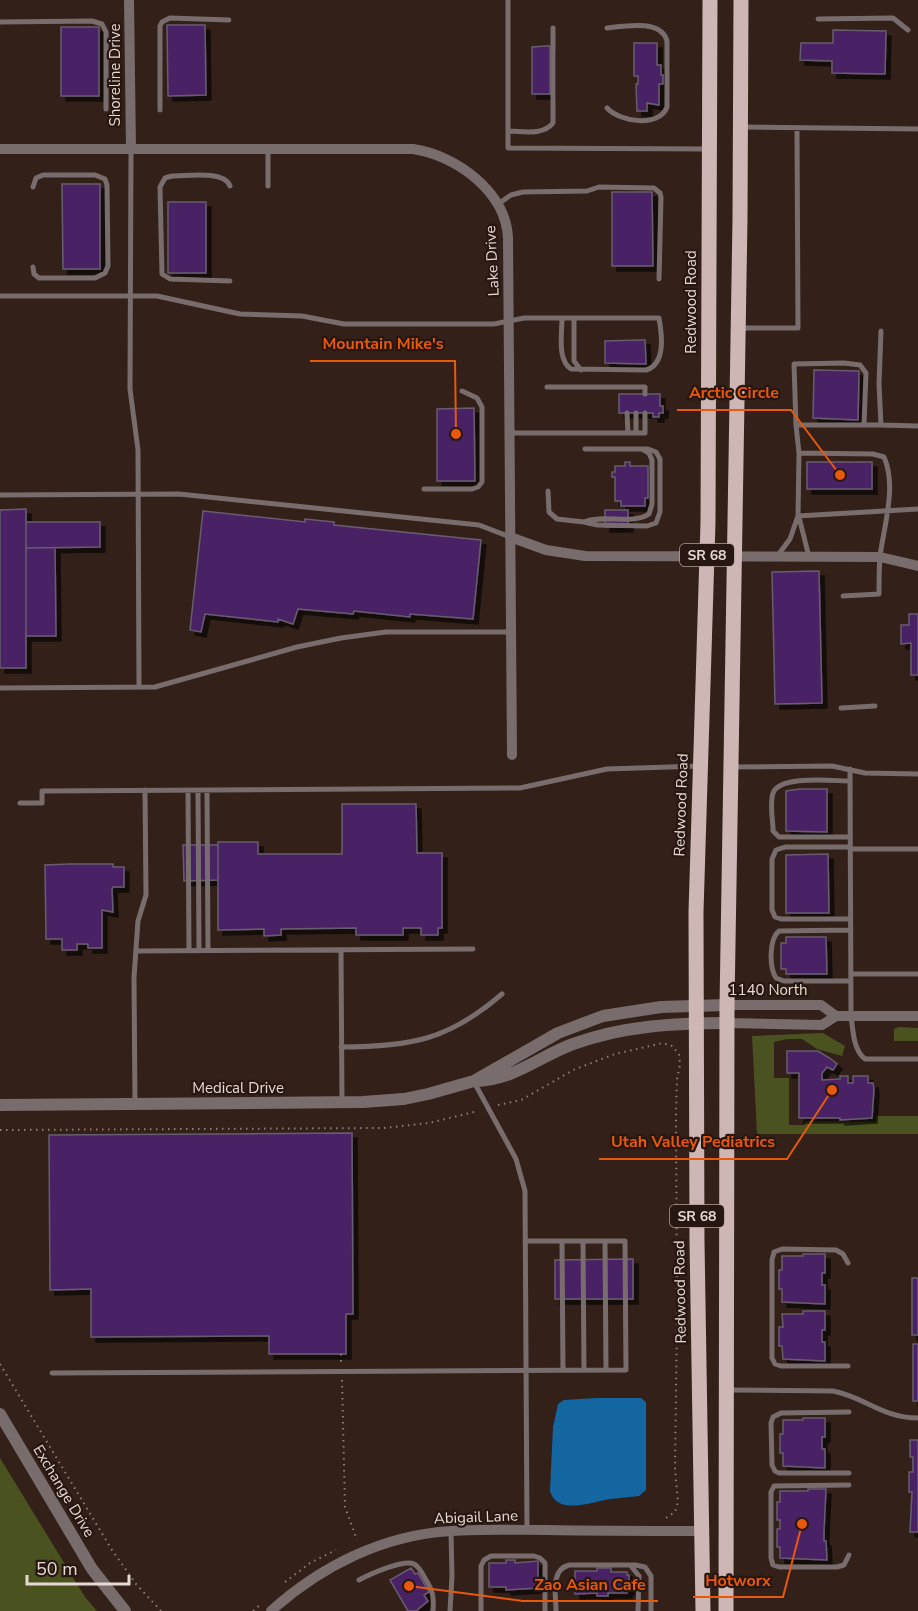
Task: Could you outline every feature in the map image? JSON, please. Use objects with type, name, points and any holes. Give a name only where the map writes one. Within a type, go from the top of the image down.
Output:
[{"type":"main road","name":"Redwood Road","points":[[703,1611],[697,1241],[696,912],[707,556],[710,0]]},
{"type":"main road","name":"SR 68","points":[[726,1611],[727,1005],[741,0]]},
{"type":"street","name":"Shoreline Drive","points":[[129,0],[130,149]]},
{"type":"street","name":"Lake Drive","points":[[0,149],[424,150],[460,167],[498,204],[508,229],[512,755]]},
{"type":"street","points":[[510,537],[546,549],[585,556],[880,557],[918,566]]},
{"type":"street","name":"1140 North","points":[[696,1005],[821,1005],[836,1016]]},
{"type":"street","name":"Medical Drive","points":[[474,1081],[530,1048],[588,1021],[623,1012],[696,1005]]},
{"type":"street","name":"1140 North","points":[[696,1023],[822,1025],[836,1016],[918,1016]]},
{"type":"street","name":"Medical Drive","points":[[0,1105],[342,1102],[404,1099],[474,1081],[504,1077],[556,1051],[595,1037],[638,1027],[696,1023]]},
{"type":"street","name":"Exchange Drive","points":[[0,1414],[92,1569],[125,1611]]},
{"type":"street","name":"Abigail Lane","points":[[271,1611],[316,1576],[364,1551],[412,1536],[451,1531],[702,1531]]},
{"type":"lane","points":[[508,0],[508,148],[710,149]]},
{"type":"lane","points":[[160,110],[160,26],[162,22],[170,18],[229,20]]},
{"type":"lane","points":[[819,18],[892,18],[908,30]]},
{"type":"lane","points":[[0,22],[92,21],[102,24],[106,32],[106,109]]},
{"type":"lane","points":[[607,108],[616,116],[626,119],[654,119],[663,115],[667,107],[667,41],[662,30],[654,27],[608,28]]},
{"type":"lane","points":[[508,131],[544,130],[552,123],[553,28]]},
{"type":"lane","points":[[741,127],[918,129]]},
{"type":"lane","points":[[738,328],[798,328],[797,128]]},
{"type":"lane","points":[[130,149],[130,389],[137,439],[139,687]]},
{"type":"lane","points":[[268,149],[268,186]]},
{"type":"lane","points":[[33,187],[36,178],[44,175],[103,177],[107,185],[108,266],[105,273],[95,278],[39,278],[34,274],[33,267]]},
{"type":"lane","points":[[230,186],[222,177],[172,176],[165,178],[160,186],[162,274],[170,279],[230,281]]},
{"type":"lane","points":[[498,204],[511,195],[523,192],[587,191],[599,187],[651,187],[660,193],[661,267],[659,279]]},
{"type":"lane","points":[[0,297],[163,297],[240,314],[302,316],[337,323],[494,324],[524,318],[562,318],[659,318],[660,357],[653,368],[646,370],[571,369],[563,361],[562,318]]},
{"type":"lane","points":[[574,318],[574,361],[577,367],[583,370]]},
{"type":"lane","points":[[880,426],[881,331]]},
{"type":"lane","points":[[809,557],[798,516],[799,453],[794,364],[860,365],[866,373],[864,426]]},
{"type":"lane","points":[[547,387],[645,387],[645,394]]},
{"type":"lane","points":[[627,387],[627,394]]},
{"type":"lane","points":[[636,387],[636,394]]},
{"type":"lane","points":[[424,489],[472,489],[478,487],[482,482],[482,407],[477,398],[462,392]]},
{"type":"lane","points":[[627,413],[628,433]]},
{"type":"lane","points":[[636,413],[636,433]]},
{"type":"lane","points":[[510,433],[645,433],[645,413]]},
{"type":"lane","points":[[796,425],[918,426]]},
{"type":"lane","points":[[548,490],[548,509],[553,518],[560,520],[597,525],[647,526],[659,520],[660,459],[654,450],[585,449]]},
{"type":"lane","points":[[584,522],[597,518],[640,518],[649,514],[652,504],[652,460],[649,453],[640,449]]},
{"type":"lane","points":[[799,453],[873,454],[884,457],[888,467],[888,510],[880,557],[879,594],[843,596]]},
{"type":"lane","points":[[0,495],[188,495],[468,524],[490,528],[510,537]]},
{"type":"lane","points":[[798,516],[918,509]]},
{"type":"lane","points":[[777,556],[790,539],[798,516]]},
{"type":"lane","points":[[0,688],[162,686],[297,647],[341,638],[386,632],[511,632]]},
{"type":"lane","points":[[841,708],[875,706]]},
{"type":"lane","points":[[20,803],[42,803],[42,790],[520,788],[607,769],[641,766],[700,766]]},
{"type":"lane","points":[[730,767],[832,766],[872,774],[918,774]]},
{"type":"lane","points":[[849,769],[851,1016],[857,1048],[859,1054],[865,1059],[918,1059]]},
{"type":"lane","points":[[849,781],[785,782],[776,789],[772,800],[772,827],[779,837],[850,837]]},
{"type":"lane","points":[[135,1104],[134,977],[139,916],[146,895],[145,790]]},
{"type":"lane","points":[[188,790],[189,951]]},
{"type":"lane","points":[[198,790],[199,951]]},
{"type":"lane","points":[[207,790],[208,951]]},
{"type":"lane","points":[[850,919],[781,919],[775,917],[772,910],[772,859],[776,850],[784,847],[918,849]]},
{"type":"lane","points":[[850,930],[779,931],[775,933],[772,941],[772,970],[776,978],[784,981],[851,981]]},
{"type":"lane","points":[[341,950],[342,1102]]},
{"type":"lane","points":[[137,951],[473,950]]},
{"type":"lane","points":[[851,974],[918,974]]},
{"type":"lane","points":[[341,1047],[403,1045],[433,1037],[473,1017],[502,994]]},
{"type":"lane","points":[[474,1081],[516,1159],[525,1191],[527,1530]]},
{"type":"lane","points":[[52,1373],[626,1370],[625,1241],[525,1241]]},
{"type":"lane","points":[[562,1241],[563,1370]]},
{"type":"lane","points":[[583,1241],[584,1370]]},
{"type":"lane","points":[[605,1241],[606,1370]]},
{"type":"lane","points":[[848,1263],[843,1254],[836,1250],[774,1252],[772,1260],[772,1358],[775,1364],[781,1366],[849,1366]]},
{"type":"lane","points":[[726,1390],[841,1392],[888,1414],[902,1418],[918,1418]]},
{"type":"lane","points":[[849,1412],[781,1413],[773,1417],[771,1423],[772,1465],[775,1471],[779,1473],[849,1473]]},
{"type":"lane","points":[[849,1485],[774,1486],[771,1492],[771,1562],[776,1567],[841,1567],[847,1562],[849,1555]]},
{"type":"lane","points":[[450,1611],[451,1531]]},
{"type":"lane","points":[[481,1611],[483,1560],[491,1556],[534,1556],[540,1558],[544,1563],[545,1611]]},
{"type":"lane","points":[[359,1580],[391,1567],[407,1563],[414,1564],[419,1568],[434,1593],[433,1611]]},
{"type":"lane","points":[[556,1611],[556,1576],[562,1567],[569,1565],[645,1567],[651,1576],[651,1611]]},
{"type":"lane","points":[[630,1565],[639,1576],[638,1611]]},
{"type":"path","points":[[0,1130],[384,1128],[429,1123],[521,1100],[573,1070],[604,1058],[663,1043],[672,1046],[679,1054],[680,1065],[676,1086],[675,1216],[677,1317],[675,1469],[678,1502],[675,1512],[666,1518]]},
{"type":"path","points":[[341,1354],[345,1507],[357,1540],[364,1538]]},
{"type":"path","points":[[0,1364],[112,1550],[136,1584],[161,1611]]},
{"type":"green space","points":[[918,1028],[918,1041],[894,1041],[894,1029]]},
{"type":"green space","points":[[823,1033],[845,1046],[842,1056],[817,1049],[802,1039],[774,1042],[774,1078],[789,1078],[789,1125],[805,1125],[805,1121],[876,1122],[876,1116],[918,1116],[918,1134],[757,1134],[752,1036]]},
{"type":"green space","points":[[0,1458],[85,1597],[97,1611],[0,1611]]},
{"type":"water","points":[[641,1398],[646,1402],[646,1490],[639,1496],[576,1506],[560,1503],[554,1499],[550,1491],[553,1427],[558,1404],[564,1400]]},
{"type":"building","points":[[167,25],[205,25],[206,95],[168,96]]},
{"type":"building","points":[[61,27],[99,27],[99,96],[61,96]]},
{"type":"building","points":[[833,30],[886,31],[885,74],[832,73],[832,61],[800,60],[801,43],[833,43]]},
{"type":"building","points":[[634,43],[657,43],[657,65],[661,65],[663,84],[659,84],[659,105],[647,103],[647,111],[637,111],[638,76],[634,76]]},
{"type":"building","points":[[550,46],[550,94],[532,94],[532,47]]},
{"type":"building","points":[[62,184],[100,184],[100,269],[63,269]]},
{"type":"building","points":[[612,192],[652,192],[653,266],[612,266]]},
{"type":"building","points":[[168,202],[206,202],[206,273],[168,273]]},
{"type":"building","points":[[645,340],[646,364],[605,363],[605,341]]},
{"type":"building","points":[[814,370],[859,371],[858,420],[813,418]]},
{"type":"building","points":[[619,394],[660,394],[660,406],[663,406],[663,413],[659,413],[659,417],[653,417],[653,413],[619,413]]},
{"type":"building","points":[[474,408],[475,481],[437,481],[437,409]]},
{"type":"building","points":[[625,462],[630,462],[630,466],[648,466],[648,498],[645,498],[645,506],[621,506],[621,501],[615,501],[615,477],[612,477],[612,472],[615,472],[615,466],[625,466]]},
{"type":"building","points":[[807,462],[872,462],[872,489],[807,489]]},
{"type":"building","points":[[26,509],[26,668],[0,668],[0,510]]},
{"type":"building","points":[[605,510],[628,510],[628,527],[605,527]]},
{"type":"building","points":[[203,511],[305,522],[305,519],[334,522],[334,525],[481,540],[473,619],[410,614],[410,617],[354,611],[353,614],[298,609],[293,624],[278,619],[278,622],[205,614],[201,632],[190,630]]},
{"type":"building","points":[[26,522],[100,522],[100,547],[26,548]]},
{"type":"building","points":[[26,548],[55,548],[56,636],[26,636]]},
{"type":"building","points":[[819,571],[822,703],[775,704],[772,572]]},
{"type":"building","points":[[909,614],[918,614],[918,675],[911,675],[911,643],[901,644],[901,625],[909,625]]},
{"type":"building","points":[[827,789],[827,832],[786,831],[786,791]]},
{"type":"building","points":[[342,804],[416,804],[417,853],[442,853],[442,928],[438,928],[438,935],[421,935],[421,928],[403,928],[403,935],[356,935],[356,928],[281,929],[281,935],[264,936],[264,929],[218,930],[218,842],[258,842],[258,854],[342,854]]},
{"type":"building","points":[[183,845],[218,845],[218,880],[184,881]]},
{"type":"building","points":[[828,854],[829,913],[786,913],[786,855]]},
{"type":"building","points":[[113,864],[113,867],[124,867],[124,887],[113,887],[112,889],[113,912],[102,910],[102,948],[88,948],[88,944],[77,944],[77,950],[62,950],[62,939],[46,939],[45,865]]},
{"type":"building","points":[[786,937],[826,937],[827,974],[786,974],[786,969],[781,969],[781,943],[786,943]]},
{"type":"building","points":[[787,1051],[818,1051],[837,1064],[833,1070],[827,1067],[822,1073],[822,1080],[848,1076],[848,1083],[853,1083],[853,1076],[868,1076],[868,1083],[873,1083],[874,1089],[872,1118],[840,1120],[840,1118],[799,1118],[799,1073],[787,1073]]},
{"type":"building","points":[[352,1133],[353,1314],[346,1314],[346,1354],[269,1354],[269,1336],[91,1337],[91,1289],[50,1290],[49,1135]]},
{"type":"building","points":[[803,1254],[825,1254],[825,1273],[822,1273],[822,1285],[825,1285],[825,1304],[782,1302],[779,1270],[782,1270],[782,1256],[803,1256]]},
{"type":"building","points":[[633,1259],[633,1299],[555,1299],[555,1260]]},
{"type":"building","points":[[912,1278],[918,1278],[918,1335],[912,1335]]},
{"type":"building","points":[[803,1311],[825,1311],[825,1330],[822,1330],[822,1342],[825,1342],[825,1361],[783,1359],[782,1346],[779,1346],[779,1327],[783,1327],[782,1314],[803,1314]]},
{"type":"building","points":[[913,1344],[918,1344],[918,1401],[913,1401]]},
{"type":"building","points":[[803,1418],[825,1418],[825,1437],[822,1437],[822,1449],[825,1449],[825,1468],[783,1466],[780,1434],[783,1434],[783,1420],[803,1420]]},
{"type":"building","points":[[910,1440],[918,1440],[918,1532],[910,1532],[912,1492],[909,1492],[909,1472],[913,1472],[913,1457],[910,1457]]},
{"type":"building","points":[[808,1489],[826,1489],[824,1541],[826,1541],[827,1560],[780,1558],[780,1547],[777,1547],[777,1529],[780,1529],[780,1520],[777,1520],[777,1502],[780,1502],[780,1491],[808,1491]]},
{"type":"building","points":[[506,1560],[515,1560],[515,1563],[538,1561],[538,1588],[506,1590],[506,1587],[489,1587],[489,1563],[506,1563]]},
{"type":"building","points":[[411,1568],[415,1574],[418,1573],[429,1592],[424,1595],[428,1601],[416,1611],[408,1611],[390,1580]]},
{"type":"building","points":[[597,1568],[611,1568],[611,1572],[627,1572],[629,1590],[627,1593],[608,1593],[608,1596],[597,1596],[597,1593],[575,1594],[575,1571],[597,1571]]},
{"type":"place","name":"Mountain Mike's","points":[[456,434]]},
{"type":"place","name":"Arctic Circle","points":[[840,475]]},
{"type":"place","name":"Utah Valley Pediatrics","points":[[832,1090]]},
{"type":"place","name":"Hotworx","points":[[802,1524]]},
{"type":"place","name":"Zao Asian Cafe","points":[[409,1586]]}]
